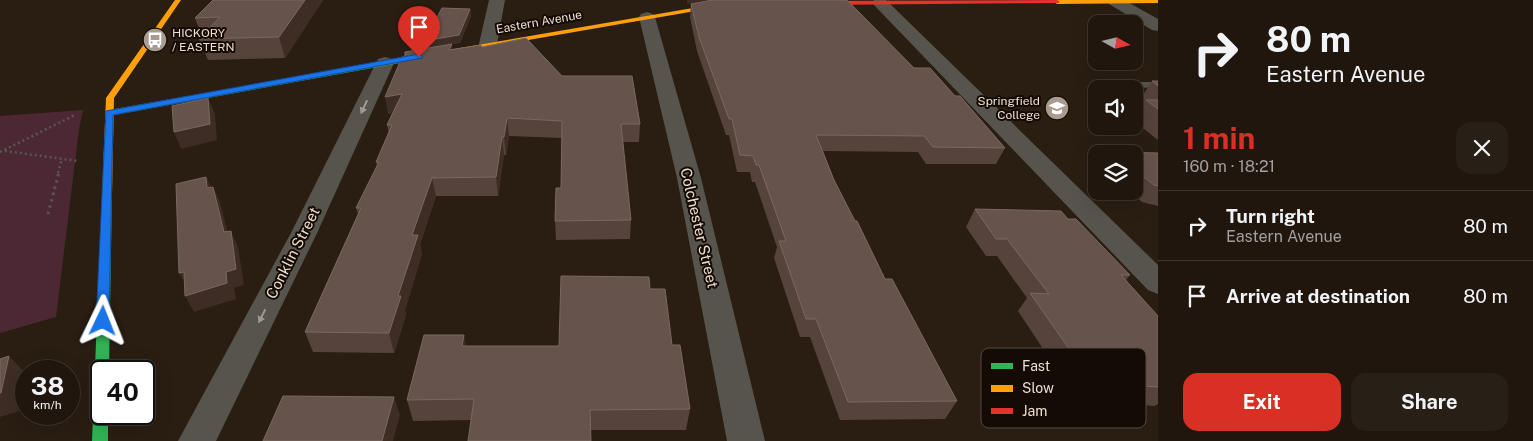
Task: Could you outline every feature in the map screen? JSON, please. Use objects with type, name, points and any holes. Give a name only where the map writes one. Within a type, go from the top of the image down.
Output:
[{"type":"street","points":[[100,441],[110,98],[178,0]]},
{"type":"street","points":[[488,44],[497,0]]},
{"type":"street","points":[[1114,1],[1158,26]]},
{"type":"street","points":[[802,3],[1158,1]]},
{"type":"street","points":[[880,2],[1158,282]]},
{"type":"street","name":"Eastern Avenue","points":[[109,113],[647,17],[710,3],[743,4]]},
{"type":"street","name":"Colchester Street","points":[[647,17],[689,178],[746,441]]},
{"type":"street","name":"Conklin Street","points":[[197,441],[305,231],[385,63]]},
{"type":"lane","points":[[1143,84],[1158,84]]},
{"type":"path","points":[[1,151],[75,115]]},
{"type":"path","points":[[1,151],[78,161]]},
{"type":"path","points":[[48,214],[62,159]]},
{"type":"shaded area","points":[[83,110],[79,129],[56,317],[0,333],[0,116]]},
{"type":"building","points":[[213,0],[305,0],[279,37],[199,39],[220,17],[195,18]]},
{"type":"building","points":[[712,0],[847,0],[914,68],[930,68],[955,96],[960,96],[1005,148],[933,147],[924,136],[816,135],[834,180],[855,221],[857,221],[885,279],[892,279],[957,401],[848,402],[816,319],[806,319],[779,241],[786,241],[759,165],[756,165],[753,156],[740,155],[732,119],[729,119],[699,37],[691,4]]},
{"type":"building","points":[[442,8],[470,9],[459,35],[413,43],[422,24],[434,23]]},
{"type":"building","points":[[526,38],[562,76],[632,76],[640,124],[621,124],[631,220],[555,221],[556,188],[561,188],[562,121],[507,118],[496,177],[432,178],[412,235],[418,235],[398,296],[401,296],[389,333],[305,332],[361,208],[356,208],[379,162],[376,162],[392,125],[387,125],[402,94],[385,97],[402,57],[405,56],[405,52],[452,44],[449,50],[481,45],[482,47]]},
{"type":"building","points":[[208,98],[210,124],[174,132],[172,106]]},
{"type":"building","points":[[1146,100],[1158,100],[1158,109]]},
{"type":"building","points":[[1143,153],[1158,153],[1158,186],[1143,176]]},
{"type":"building","points":[[206,177],[207,188],[213,187],[224,232],[231,231],[236,269],[226,272],[227,283],[185,296],[184,272],[179,273],[176,184]]},
{"type":"building","points":[[975,209],[1061,211],[1068,219],[1076,219],[1130,275],[1121,275],[1158,316],[1158,387],[1146,386],[1146,348],[1068,348],[1030,293],[1049,294],[1007,239],[996,239]]},
{"type":"building","points":[[561,276],[649,277],[650,289],[665,289],[672,345],[680,345],[690,409],[590,410],[591,441],[468,441],[474,399],[407,400],[424,335],[464,335],[462,346],[559,346]]},
{"type":"building","points":[[9,356],[1,393],[0,393],[0,359]]},
{"type":"building","points":[[283,396],[394,397],[382,441],[263,441]]},
{"type":"traffic: fast","points":[[109,113],[419,57]]},
{"type":"traffic: fast","points":[[100,441],[107,194]]},
{"type":"traffic: slow","points":[[107,194],[110,98],[178,0]]},
{"type":"traffic: slow","points":[[1057,2],[1158,1]]},
{"type":"traffic: slow","points":[[419,57],[728,4]]},
{"type":"traffic: jam","points":[[813,3],[1057,2]]},
{"type":"place","name":"HICKORY / EASTERN","points":[[155,40]]},
{"type":"place","name":"Springfield College","points":[[1057,108]]},
{"type":"route","points":[[103,321],[109,113],[419,57]]}]
